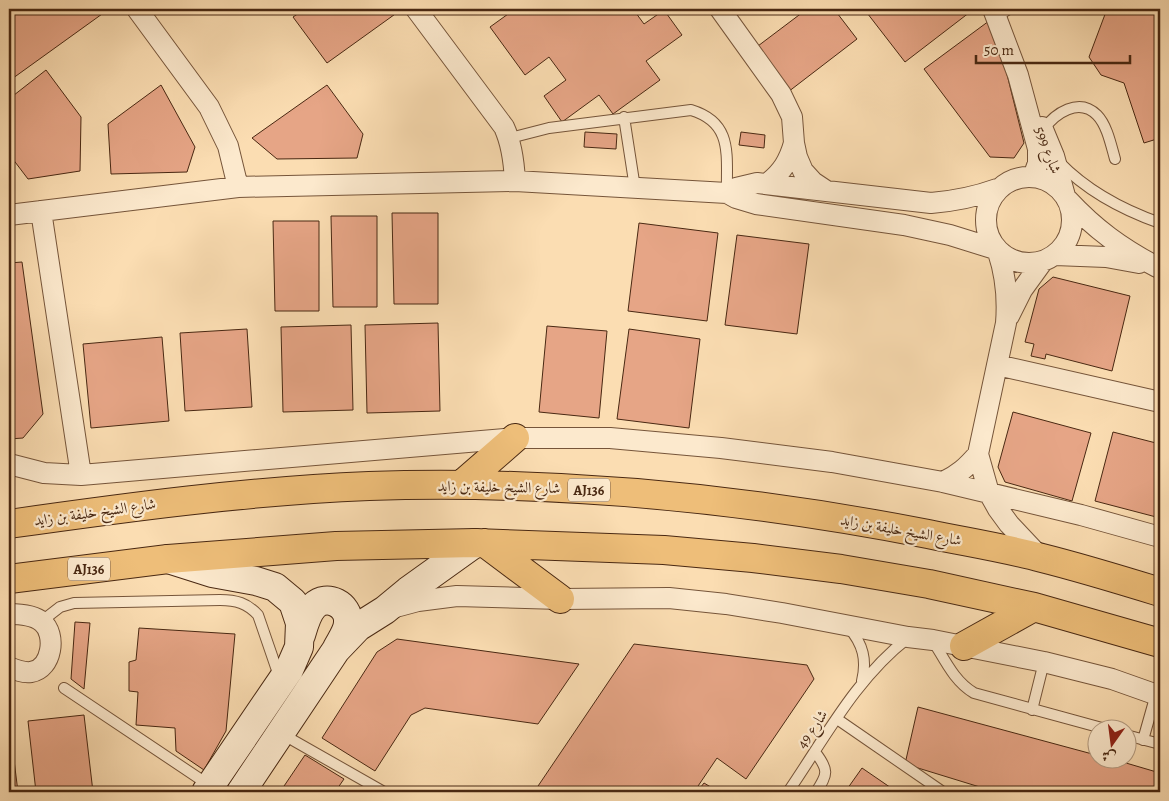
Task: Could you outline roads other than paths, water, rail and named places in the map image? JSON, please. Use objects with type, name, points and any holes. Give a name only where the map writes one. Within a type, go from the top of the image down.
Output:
[{"type":"main road","points":[[461,485],[515,438]]},
{"type":"main road","name":"شارع الشيخ خليفة بن زايد","points":[[9,524],[155,503],[370,486],[461,485],[618,492],[794,511],[881,525],[1041,558],[1160,592]]},
{"type":"main road","points":[[480,543],[560,598]]},
{"type":"main road","name":"AJ136","points":[[9,579],[168,559],[336,546],[480,543],[664,550],[841,569],[929,584],[1034,607],[1160,644]]},
{"type":"main road","points":[[964,646],[1034,607]]},
{"type":"street","points":[[137,9],[209,107],[228,146],[238,187]]},
{"type":"street","points":[[416,9],[504,127],[510,138],[513,152],[515,181]]},
{"type":"street","points":[[720,9],[784,99],[792,117],[794,143],[803,171],[813,182],[825,190]]},
{"type":"street","name":"شارع 599","points":[[999,11],[1038,149],[1038,163],[1033,177]]},
{"type":"street","name":"شارع 599","points":[[1027,105],[1043,130],[1054,156],[1066,198]]},
{"type":"street","points":[[768,184],[785,166],[791,155],[794,143]]},
{"type":"street","points":[[943,482],[968,466],[978,454],[1006,323],[1007,287],[997,250],[989,238],[985,225],[986,212],[990,200],[998,189],[1008,181],[1020,177],[1046,180],[1057,187],[1088,220],[1109,238],[1132,254],[1158,267]]},
{"type":"street","points":[[9,215],[238,187],[515,181],[727,193],[756,204],[928,230],[997,250],[1008,258],[1020,263],[1032,264],[1049,258],[1106,257],[1158,267]]},
{"type":"street","points":[[727,193],[746,184],[768,184],[931,202],[954,202],[998,189]]},
{"type":"street","points":[[1006,323],[1022,290],[1049,258],[1063,247],[1070,236],[1071,212],[1066,198]]},
{"type":"street","points":[[41,211],[81,475]]},
{"type":"street","points":[[997,365],[1160,402]]},
{"type":"street","points":[[9,464],[44,473],[81,475],[515,438],[610,438],[721,448],[832,462],[943,482],[1081,515],[1160,537]]},
{"type":"street","points":[[978,454],[989,493],[1009,524],[1041,558]]},
{"type":"street","points":[[241,792],[336,650],[358,627],[480,543]]},
{"type":"street","points":[[168,559],[212,573],[256,580],[275,586],[293,602],[298,612],[301,635]]},
{"type":"street","points":[[385,610],[438,597],[670,598],[782,613],[848,627],[964,646],[1044,662],[1112,679],[1158,695]]},
{"type":"street","points":[[208,789],[281,681],[295,658],[308,616],[316,604],[323,601],[331,600],[338,603],[344,608],[347,615],[348,622],[336,650]]},
{"type":"street","points":[[9,614],[32,616],[42,621],[49,629],[52,638],[50,651],[45,662],[37,670],[21,672],[9,667]]},
{"type":"lane","points":[[1043,130],[1056,115],[1065,110],[1076,107],[1087,109],[1097,115],[1103,124],[1115,159]]},
{"type":"lane","points":[[510,138],[549,128],[691,110],[705,114],[716,123],[723,135],[726,149],[727,193]]},
{"type":"lane","points":[[624,118],[635,188]]},
{"type":"lane","points":[[1054,156],[1070,174],[1089,188],[1130,211],[1160,223]]},
{"type":"lane","points":[[42,621],[60,607],[74,603],[237,601],[252,608],[258,615],[281,681]]},
{"type":"lane","name":"شارع 49","points":[[848,627],[860,643],[863,653],[864,663],[861,683]]},
{"type":"lane","name":"شارع 49","points":[[788,792],[861,683],[883,658],[908,637]]},
{"type":"lane","points":[[933,640],[951,670],[965,687],[984,697],[1086,724]]},
{"type":"lane","points":[[1032,710],[1044,662]]},
{"type":"lane","points":[[64,688],[208,789]]},
{"type":"lane","points":[[1143,740],[1158,695]]},
{"type":"lane","points":[[837,719],[943,792]]},
{"type":"lane","points":[[281,733],[384,792]]},
{"type":"lane","points":[[1136,738],[1160,744]]},
{"type":"lane","points":[[815,752],[824,764],[826,773],[816,792]]}]
